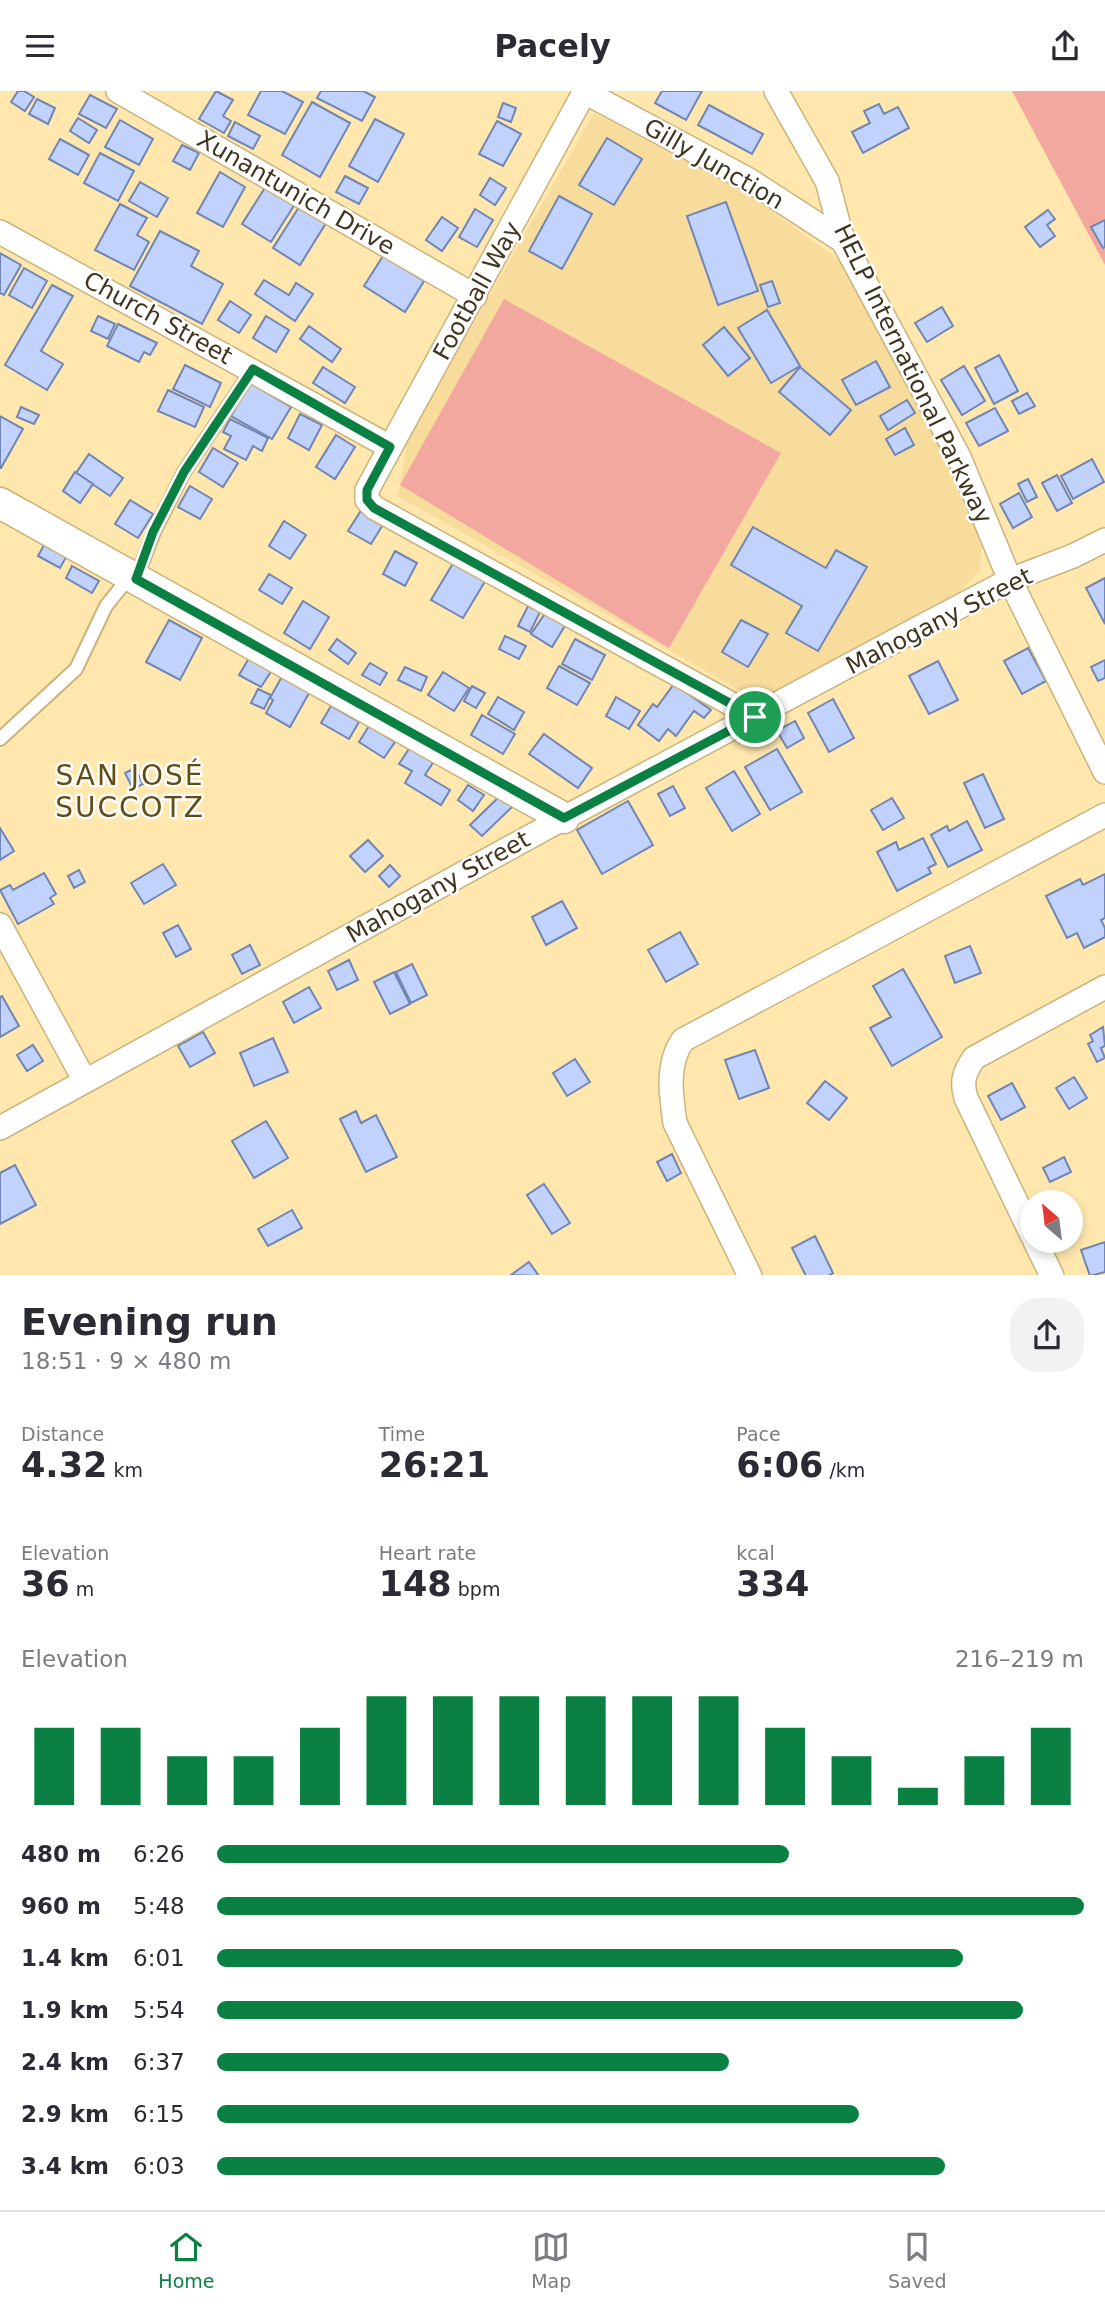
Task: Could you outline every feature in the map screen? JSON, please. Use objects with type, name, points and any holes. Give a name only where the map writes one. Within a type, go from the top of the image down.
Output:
[{"type":"street","name":"Xunantunich Drive","points":[[118,91],[475,296]]},
{"type":"street","name":"Football Way","points":[[584,91],[475,296],[367,490],[367,500],[374,508],[755,717]]},
{"type":"street","name":"Gilly Junction","points":[[584,91],[749,180],[843,241]]},
{"type":"street","name":"HELP International Parkway","points":[[776,91],[827,181],[843,241],[959,457],[1010,580],[1105,772]]},
{"type":"street","name":"Church Street","points":[[0,232],[253,369],[390,447]]},
{"type":"street","points":[[0,503],[564,818]]},
{"type":"street","name":"Mahogany Street","points":[[0,1128],[564,818],[1010,580],[1073,556],[1105,540]]},
{"type":"street","points":[[750,1275],[675,1123],[672,1065],[676,1049],[683,1040],[1105,815]]},
{"type":"street","points":[[0,925],[85,1081]]},
{"type":"street","points":[[1020,1210],[966,1098],[962,1086],[964,1073],[974,1058],[1105,987]]},
{"type":"street","points":[[1041,1253],[1052,1275]]},
{"type":"lane","points":[[0,739],[76,669],[106,606],[133,577],[184,472],[253,369]]},
{"type":"shaded area","points":[[1012,91],[1105,91],[1105,265]]},
{"type":"shaded area","points":[[594,113],[747,193],[843,263],[984,525],[979,571],[947,607],[757,700],[398,496],[408,438]]},
{"type":"shaded area","points":[[504,299],[781,453],[669,648],[400,485]]},
{"type":"building","points":[[18,91],[24,91],[34,97],[25,111],[11,102]]},
{"type":"building","points":[[216,91],[233,100],[223,116],[231,121],[224,133],[199,119]]},
{"type":"building","points":[[261,91],[282,91],[303,102],[285,134],[248,115]]},
{"type":"building","points":[[321,91],[363,91],[375,97],[362,121],[317,98]]},
{"type":"building","points":[[662,91],[702,91],[686,120],[655,103]]},
{"type":"building","points":[[90,95],[117,109],[106,128],[79,114]]},
{"type":"building","points":[[37,99],[55,108],[48,124],[29,114]]},
{"type":"building","points":[[312,102],[350,123],[320,177],[282,155]]},
{"type":"building","points":[[503,103],[516,108],[511,122],[498,117]]},
{"type":"building","points":[[879,104],[884,114],[898,107],[909,128],[863,153],[852,132],[870,123],[864,111]]},
{"type":"building","points":[[709,105],[763,134],[752,154],[698,125]]},
{"type":"building","points":[[78,118],[97,130],[89,143],[70,131]]},
{"type":"building","points":[[375,119],[404,134],[378,182],[349,166]]},
{"type":"building","points":[[120,120],[153,139],[139,165],[105,147]]},
{"type":"building","points":[[497,121],[521,134],[503,166],[479,154]]},
{"type":"building","points":[[235,122],[260,136],[253,149],[228,136]]},
{"type":"building","points":[[607,138],[642,159],[614,205],[579,185]]},
{"type":"building","points":[[60,139],[89,155],[78,175],[49,159]]},
{"type":"building","points":[[182,145],[199,153],[190,170],[173,161]]},
{"type":"building","points":[[100,153],[134,171],[118,201],[84,183]]},
{"type":"building","points":[[220,172],[245,187],[223,227],[197,213]]},
{"type":"building","points":[[345,176],[368,188],[359,204],[336,192]]},
{"type":"building","points":[[490,178],[506,188],[495,205],[480,195]]},
{"type":"building","points":[[140,182],[168,198],[157,217],[129,201]]},
{"type":"building","points":[[266,186],[295,204],[271,242],[242,224]]},
{"type":"building","points":[[559,196],[592,214],[562,269],[529,251]]},
{"type":"building","points":[[726,202],[758,291],[718,305],[687,216]]},
{"type":"building","points":[[120,204],[147,218],[137,235],[149,242],[134,270],[95,250]]},
{"type":"building","points":[[299,207],[326,223],[300,265],[273,248]]},
{"type":"building","points":[[475,209],[493,220],[477,247],[459,237]]},
{"type":"building","points":[[1048,210],[1055,219],[1047,225],[1055,236],[1040,247],[1025,227]]},
{"type":"building","points":[[442,217],[458,228],[442,251],[426,240]]},
{"type":"building","points":[[1105,220],[1105,247],[1103,248],[1091,227]]},
{"type":"building","points":[[160,231],[199,251],[191,266],[223,284],[202,324],[130,286]]},
{"type":"building","points":[[0,253],[21,265],[4,295],[0,293]]},
{"type":"building","points":[[383,256],[424,281],[405,312],[364,286]]},
{"type":"building","points":[[24,268],[47,281],[32,308],[9,295]]},
{"type":"building","points":[[264,280],[289,295],[296,283],[313,294],[295,321],[255,294]]},
{"type":"building","points":[[772,281],[780,303],[768,307],[760,285]]},
{"type":"building","points":[[52,285],[73,296],[41,351],[63,364],[47,390],[5,365]]},
{"type":"building","points":[[230,301],[251,315],[239,333],[218,320]]},
{"type":"building","points":[[942,307],[953,326],[927,342],[915,323]]},
{"type":"building","points":[[767,310],[800,366],[771,383],[738,328]]},
{"type":"building","points":[[98,316],[115,324],[108,339],[91,331]]},
{"type":"building","points":[[266,316],[289,330],[276,352],[253,338]]},
{"type":"building","points":[[118,324],[157,343],[150,355],[144,352],[139,362],[107,346]]},
{"type":"building","points":[[309,326],[341,349],[332,362],[300,339]]},
{"type":"building","points":[[724,327],[750,358],[728,376],[703,345]]},
{"type":"building","points":[[999,355],[1018,391],[994,404],[975,368]]},
{"type":"building","points":[[876,361],[890,387],[856,405],[842,380]]},
{"type":"building","points":[[185,365],[221,383],[210,407],[173,389]]},
{"type":"building","points":[[964,366],[985,401],[962,415],[941,380]]},
{"type":"building","points":[[323,367],[355,387],[345,403],[313,383]]},
{"type":"building","points":[[800,367],[851,410],[830,435],[779,392]]},
{"type":"building","points":[[250,383],[291,407],[272,439],[231,416]]},
{"type":"building","points":[[168,390],[204,407],[195,427],[158,411]]},
{"type":"building","points":[[1027,393],[1035,406],[1019,414],[1012,401]]},
{"type":"building","points":[[907,400],[915,413],[888,430],[880,416]]},
{"type":"building","points":[[21,407],[39,415],[34,424],[17,417]]},
{"type":"building","points":[[995,408],[1008,431],[979,446],[966,423]]},
{"type":"building","points":[[300,414],[322,425],[309,450],[288,438]]},
{"type":"building","points":[[0,416],[23,429],[1,468],[0,468]]},
{"type":"building","points":[[230,419],[268,438],[262,451],[253,446],[246,460],[224,449],[231,436],[223,432]]},
{"type":"building","points":[[905,428],[914,445],[895,455],[886,439]]},
{"type":"building","points":[[336,435],[355,447],[335,479],[316,467]]},
{"type":"building","points":[[213,448],[238,463],[223,487],[199,472]]},
{"type":"building","points":[[89,454],[123,478],[110,496],[76,473]]},
{"type":"building","points":[[1092,459],[1104,482],[1073,499],[1061,476]]},
{"type":"building","points":[[75,472],[93,484],[80,503],[63,491]]},
{"type":"building","points":[[1057,475],[1072,503],[1057,511],[1042,483]]},
{"type":"building","points":[[1028,479],[1037,497],[1027,502],[1018,484]]},
{"type":"building","points":[[190,486],[212,499],[200,519],[178,507]]},
{"type":"building","points":[[1019,493],[1032,517],[1013,528],[1000,504]]},
{"type":"building","points":[[130,500],[153,514],[138,538],[115,524]]},
{"type":"building","points":[[362,509],[384,523],[371,544],[348,531]]},
{"type":"building","points":[[284,521],[306,535],[290,559],[269,546]]},
{"type":"building","points":[[753,527],[826,568],[836,550],[867,567],[818,651],[786,633],[802,606],[731,565]]},
{"type":"building","points":[[48,538],[70,550],[60,568],[38,556]]},
{"type":"building","points":[[395,551],[417,563],[405,586],[383,574]]},
{"type":"building","points":[[455,560],[487,578],[463,618],[431,600]]},
{"type":"building","points":[[72,566],[99,581],[92,593],[66,578]]},
{"type":"building","points":[[269,574],[292,588],[282,604],[259,590]]},
{"type":"building","points":[[1105,578],[1105,624],[1086,588]]},
{"type":"building","points":[[303,601],[329,617],[310,649],[284,633]]},
{"type":"building","points":[[528,606],[540,612],[530,632],[518,626]]},
{"type":"building","points":[[546,612],[566,624],[552,647],[531,634]]},
{"type":"building","points":[[169,620],[202,638],[180,680],[146,662]]},
{"type":"building","points":[[741,620],[768,634],[748,667],[722,652]]},
{"type":"building","points":[[505,636],[526,646],[519,659],[499,649]]},
{"type":"building","points":[[337,639],[356,653],[348,664],[329,650]]},
{"type":"building","points":[[575,639],[605,655],[592,680],[562,664]]},
{"type":"building","points":[[1028,648],[1046,681],[1022,694],[1004,661]]},
{"type":"building","points":[[252,653],[274,667],[261,687],[239,675]]},
{"type":"building","points":[[1105,660],[1105,678],[1098,681],[1091,667]]},
{"type":"building","points":[[938,661],[958,700],[929,714],[909,676]]},
{"type":"building","points":[[370,663],[387,673],[380,685],[362,675]]},
{"type":"building","points":[[559,666],[590,683],[577,705],[547,688]]},
{"type":"building","points":[[405,667],[427,677],[421,691],[398,680]]},
{"type":"building","points":[[285,671],[313,686],[290,727],[266,713],[273,700],[270,698]]},
{"type":"building","points":[[443,672],[469,688],[454,711],[428,695]]},
{"type":"building","points":[[674,684],[711,710],[704,718],[694,711],[676,736],[668,729],[659,741],[638,725],[653,704],[657,707]]},
{"type":"building","points":[[472,686],[485,693],[476,708],[464,701]]},
{"type":"building","points":[[258,689],[271,695],[264,709],[251,703]]},
{"type":"building","points":[[498,697],[524,712],[514,730],[488,714]]},
{"type":"building","points":[[616,697],[640,711],[629,729],[606,716]]},
{"type":"building","points":[[833,699],[854,738],[829,752],[808,713]]},
{"type":"building","points":[[331,706],[359,722],[349,739],[321,723]]},
{"type":"building","points":[[482,715],[515,734],[503,754],[471,735]]},
{"type":"building","points":[[795,721],[804,738],[787,748],[777,731]]},
{"type":"building","points":[[369,726],[395,742],[384,758],[359,742]]},
{"type":"building","points":[[544,734],[592,768],[578,788],[529,754]]},
{"type":"building","points":[[414,741],[438,755],[425,775],[450,790],[441,805],[405,783],[412,771],[399,764]]},
{"type":"building","points":[[777,749],[802,792],[770,810],[745,767]]},
{"type":"building","points":[[135,768],[143,784],[133,789],[125,773]]},
{"type":"building","points":[[734,771],[760,814],[732,831],[706,788]]},
{"type":"building","points":[[983,774],[1004,819],[985,828],[964,783]]},
{"type":"building","points":[[468,785],[484,795],[473,811],[458,800]]},
{"type":"building","points":[[673,786],[685,808],[670,816],[658,794]]},
{"type":"building","points":[[502,794],[513,806],[482,836],[470,825]]},
{"type":"building","points":[[892,798],[904,818],[883,830],[871,810]]},
{"type":"building","points":[[628,801],[653,845],[602,874],[577,830]]},
{"type":"building","points":[[967,821],[982,850],[948,867],[931,835],[947,826],[949,831]]},
{"type":"building","points":[[0,828],[14,851],[0,860]]},
{"type":"building","points":[[923,838],[936,864],[928,868],[931,873],[897,891],[877,852],[896,842],[899,850]]},
{"type":"building","points":[[368,840],[383,856],[365,872],[350,856]]},
{"type":"building","points":[[163,864],[176,885],[144,904],[131,883]]},
{"type":"building","points":[[390,865],[400,876],[389,887],[379,876]]},
{"type":"building","points":[[79,870],[85,882],[74,888],[68,876]]},
{"type":"building","points":[[44,873],[56,894],[50,898],[54,904],[18,924],[0,890],[10,885],[13,890]]},
{"type":"building","points":[[1105,874],[1105,918],[1101,920],[1105,937],[1084,948],[1077,933],[1067,938],[1046,896],[1080,879],[1083,885]]},
{"type":"building","points":[[562,901],[577,928],[546,945],[532,917]]},
{"type":"building","points":[[178,925],[191,949],[176,957],[163,933]]},
{"type":"building","points":[[680,932],[698,964],[666,982],[648,950]]},
{"type":"building","points":[[250,945],[260,965],[242,974],[232,955]]},
{"type":"building","points":[[970,946],[981,973],[955,983],[945,956]]},
{"type":"building","points":[[349,960],[358,980],[337,990],[328,971]]},
{"type":"building","points":[[412,964],[427,995],[411,1003],[396,972]]},
{"type":"building","points":[[903,969],[942,1037],[892,1066],[870,1028],[891,1017],[873,986]]},
{"type":"building","points":[[394,972],[410,1004],[390,1014],[374,982]]},
{"type":"building","points":[[309,987],[321,1008],[294,1023],[283,1002]]},
{"type":"building","points":[[2,996],[19,1026],[0,1037],[0,997]]},
{"type":"building","points":[[1103,1027],[1105,1046],[1101,1048],[1105,1058],[1097,1062],[1088,1044],[1093,1041],[1090,1035]]},
{"type":"building","points":[[203,1032],[215,1053],[190,1067],[178,1046]]},
{"type":"building","points":[[273,1038],[288,1072],[254,1086],[240,1053]]},
{"type":"building","points":[[33,1045],[43,1061],[27,1071],[17,1055]]},
{"type":"building","points":[[755,1050],[769,1088],[739,1099],[725,1060]]},
{"type":"building","points":[[575,1059],[590,1082],[567,1096],[553,1073]]},
{"type":"building","points":[[1074,1077],[1087,1098],[1069,1109],[1056,1088]]},
{"type":"building","points":[[825,1081],[847,1098],[829,1120],[807,1103]]},
{"type":"building","points":[[1012,1083],[1025,1107],[1001,1120],[988,1096]]},
{"type":"building","points":[[356,1111],[361,1123],[376,1115],[397,1157],[366,1172],[340,1119]]},
{"type":"building","points":[[266,1121],[288,1158],[254,1178],[232,1141]]},
{"type":"building","points":[[672,1154],[681,1173],[667,1181],[657,1162]]},
{"type":"building","points":[[1064,1157],[1071,1172],[1050,1182],[1043,1168]]},
{"type":"building","points":[[15,1165],[36,1205],[0,1224],[0,1173]]},
{"type":"building","points":[[544,1184],[570,1223],[552,1234],[527,1195]]},
{"type":"building","points":[[292,1210],[302,1228],[268,1246],[258,1229]]},
{"type":"building","points":[[815,1236],[833,1273],[806,1275],[792,1248]]},
{"type":"building","points":[[1105,1242],[1105,1272],[1090,1275],[1083,1249]]},
{"type":"building","points":[[529,1262],[538,1275],[511,1275]]},
{"type":"district","name":"SAN JOSÉ SUCCOTZ","points":[[130,791]]},
{"type":"route","points":[[253,369],[390,447],[367,490],[367,500],[374,508],[755,717],[564,818],[136,579],[153,532],[184,472],[253,369]]}]
